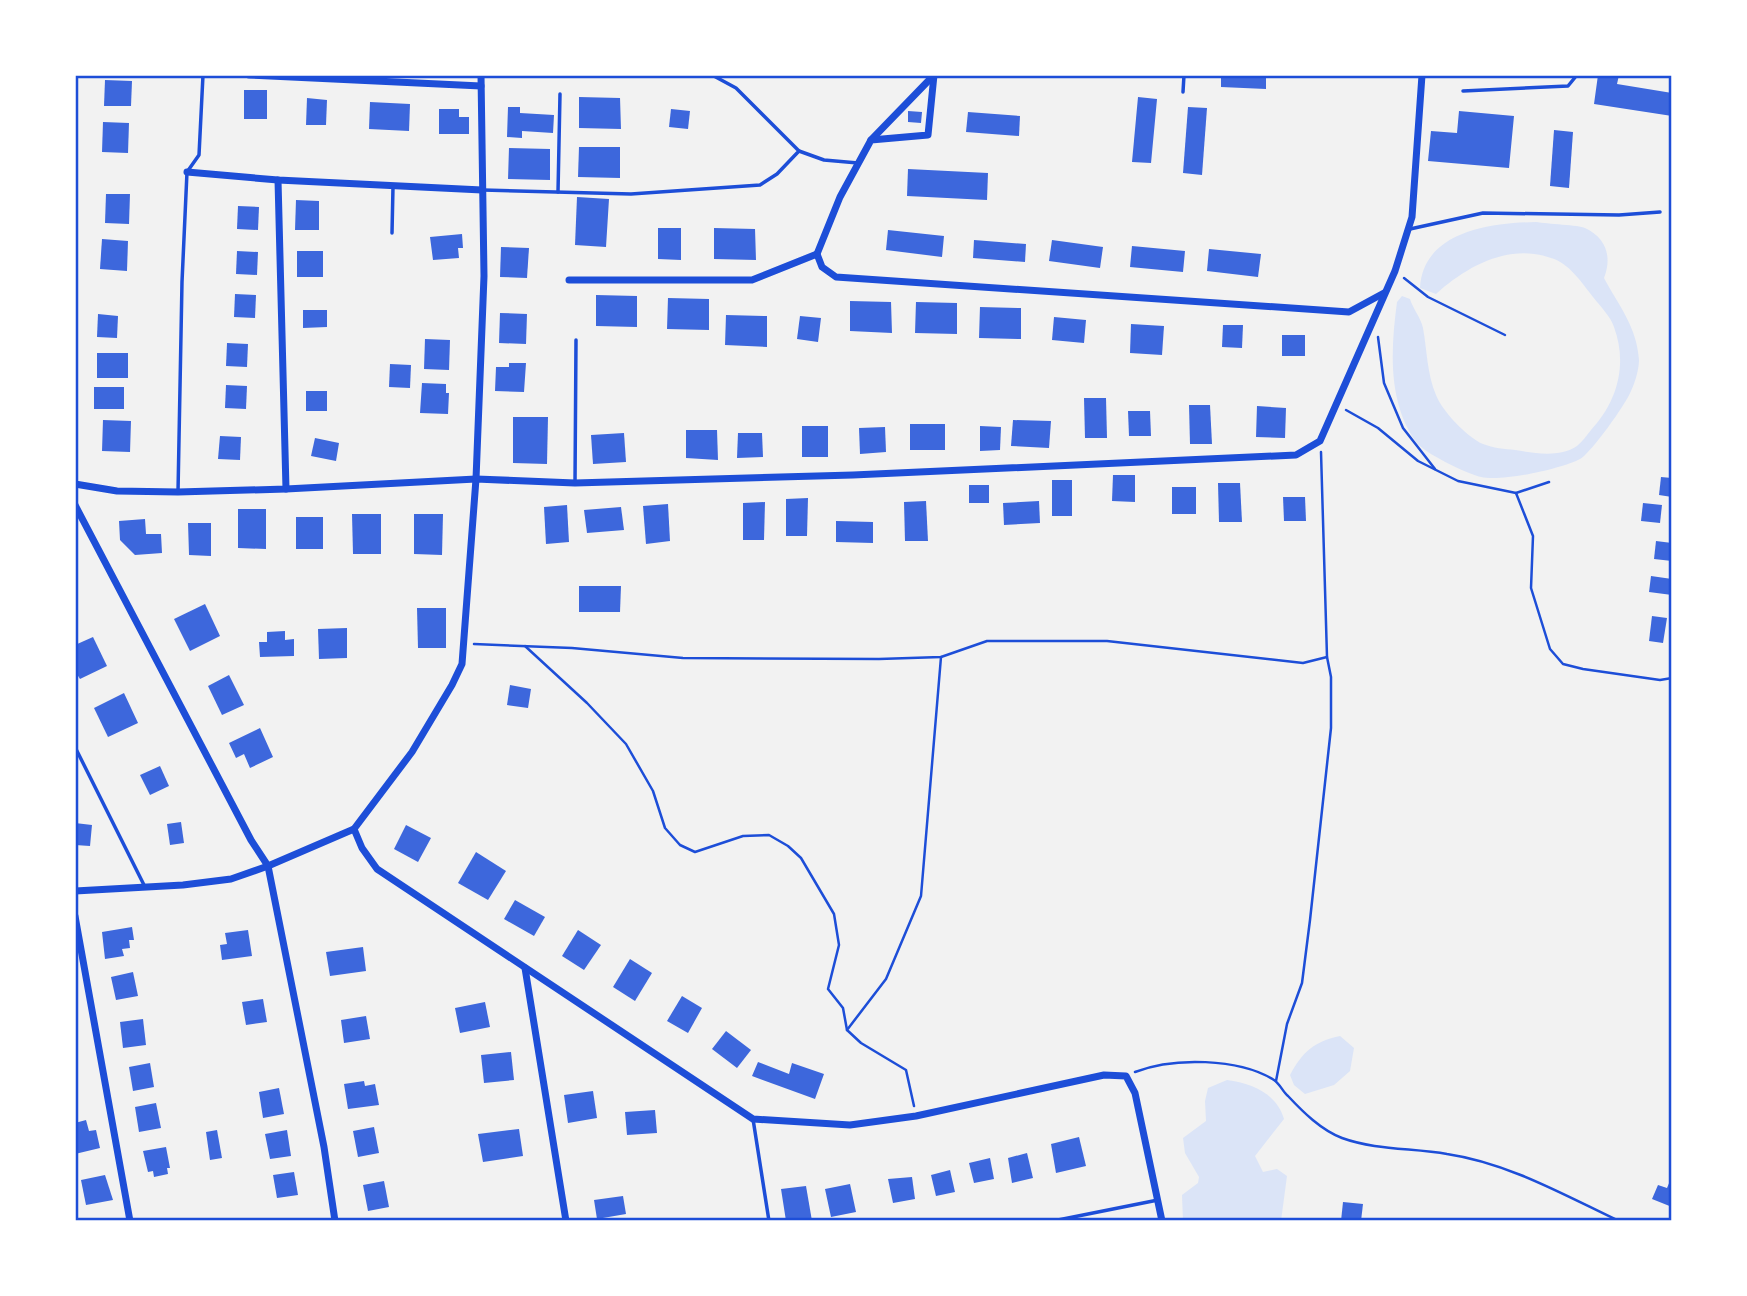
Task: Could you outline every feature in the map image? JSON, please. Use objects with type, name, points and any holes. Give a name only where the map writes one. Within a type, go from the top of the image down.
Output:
[{"type":"street","points":[[248,75],[481,86]]},
{"type":"street","points":[[75,891],[230,879],[268,866],[354,829],[412,752],[452,685],[462,664],[476,479],[484,276],[481,75]]},
{"type":"street","points":[[871,141],[928,135],[934,75]]},
{"type":"street","points":[[934,75],[871,141],[840,197],[817,254],[822,267],[836,277],[1349,312],[1384,293]]},
{"type":"street","points":[[75,484],[117,491],[178,492],[476,479],[575,483],[867,475],[1296,455],[1320,440],[1376,320],[1384,293],[1395,271],[1412,217],[1422,75]]},
{"type":"street","points":[[187,172],[278,180],[482,190]]},
{"type":"street","points":[[278,180],[286,489]]},
{"type":"street","points":[[569,280],[752,280],[817,254]]},
{"type":"street","points":[[75,505],[251,840],[268,866],[324,1147],[335,1221]]},
{"type":"street","points":[[354,829],[362,848],[377,869],[753,1119],[850,1125],[916,1116],[1104,1075],[1126,1076],[1135,1093],[1162,1221]]},
{"type":"street","points":[[75,916],[130,1221]]},
{"type":"street","points":[[525,968],[566,1221]]},
{"type":"lane","points":[[178,492],[187,172],[199,155],[203,75]]},
{"type":"lane","points":[[712,75],[736,88],[799,151],[824,160],[858,163]]},
{"type":"lane","points":[[1183,92],[1184,75]]},
{"type":"lane","points":[[1462,91],[1568,86],[1577,75]]},
{"type":"lane","points":[[558,192],[560,94]]},
{"type":"lane","points":[[482,190],[631,194],[760,184],[777,174],[799,151]]},
{"type":"lane","points":[[391,233],[393,185]]},
{"type":"lane","points":[[1408,229],[1483,213],[1619,215],[1660,212]]},
{"type":"lane","points":[[575,483],[576,340]]},
{"type":"lane","points":[[75,747],[145,887]]},
{"type":"lane","points":[[753,1119],[769,1221]]},
{"type":"lane","points":[[1053,1221],[1158,1200]]},
{"type":"path","points":[[1395,271],[1428,298],[1504,335]]},
{"type":"path","points":[[1376,320],[1384,383],[1403,428],[1437,471]]},
{"type":"path","points":[[1337,405],[1378,428],[1418,461],[1458,481],[1516,493],[1549,482]]},
{"type":"path","points":[[1276,1081],[1287,1024],[1302,983],[1331,728],[1320,440]]},
{"type":"path","points":[[1516,493],[1533,536],[1531,588],[1550,649],[1563,664],[1583,669],[1660,680],[1672,678]]},
{"type":"path","points":[[463,643],[683,658],[942,657],[987,641],[1107,641],[1303,663],[1327,657]]},
{"type":"path","points":[[525,646],[587,703],[626,744],[653,791],[665,828],[680,845],[695,852],[743,835],[769,835],[789,846],[801,858],[834,914],[839,945],[828,989],[843,1008],[847,1030],[861,1043],[906,1070],[916,1116]]},
{"type":"path","points":[[847,1030],[886,979],[920,896],[942,657]]},
{"type":"path","points":[[1126,1076],[1148,1067],[1200,1062],[1226,1063],[1276,1081],[1318,1124],[1342,1138],[1397,1149],[1447,1154],[1490,1164],[1550,1188],[1619,1221]]},
{"type":"shaded area","points":[[1536,222],[1585,228],[1603,243],[1608,263],[1604,278],[1635,337],[1638,372],[1622,406],[1600,438],[1580,459],[1531,474],[1502,478],[1481,477],[1456,468],[1428,452],[1416,442],[1407,426],[1400,409],[1393,374],[1397,302],[1402,296],[1410,299],[1423,328],[1429,370],[1436,395],[1450,416],[1470,436],[1491,446],[1538,453],[1562,452],[1577,446],[1608,407],[1618,382],[1620,355],[1610,319],[1575,274],[1564,264],[1551,258],[1520,253],[1504,255],[1475,266],[1436,294],[1420,288],[1424,269],[1433,254],[1446,242],[1480,228]]},
{"type":"shaded area","points":[[1340,1036],[1354,1048],[1350,1071],[1334,1085],[1305,1094],[1294,1085],[1290,1075],[1316,1044]]},
{"type":"shaded area","points":[[1227,1080],[1262,1091],[1281,1110],[1284,1119],[1255,1156],[1263,1172],[1277,1169],[1287,1176],[1281,1221],[1183,1221],[1182,1195],[1198,1183],[1199,1177],[1185,1153],[1183,1138],[1206,1121],[1205,1101],[1208,1088]]},
{"type":"building","points":[[1221,75],[1266,75],[1266,89],[1221,87]]},
{"type":"building","points":[[1598,75],[1619,75],[1617,84],[1672,93],[1672,116],[1594,104]]},
{"type":"building","points":[[105,80],[132,81],[131,106],[104,106]]},
{"type":"building","points":[[244,90],[267,90],[267,119],[244,119]]},
{"type":"building","points":[[579,97],[620,98],[621,129],[579,128]]},
{"type":"building","points":[[1138,97],[1157,99],[1151,163],[1132,162]]},
{"type":"building","points":[[307,98],[327,100],[326,125],[306,125]]},
{"type":"building","points":[[370,102],[410,104],[409,131],[369,129]]},
{"type":"building","points":[[508,107],[520,107],[520,113],[554,115],[553,133],[522,131],[522,138],[507,137]]},
{"type":"building","points":[[1188,107],[1207,108],[1202,175],[1183,173]]},
{"type":"building","points":[[439,109],[459,109],[459,117],[469,117],[469,134],[439,134]]},
{"type":"building","points":[[671,109],[690,111],[688,129],[669,127]]},
{"type":"building","points":[[908,111],[922,112],[921,123],[908,122]]},
{"type":"building","points":[[1459,111],[1514,116],[1509,168],[1428,161],[1431,131],[1457,133]]},
{"type":"building","points":[[968,112],[1020,116],[1019,136],[966,132]]},
{"type":"building","points":[[103,122],[129,123],[128,153],[102,152]]},
{"type":"building","points":[[1554,130],[1573,132],[1569,188],[1550,186]]},
{"type":"building","points":[[579,147],[620,147],[620,178],[578,177]]},
{"type":"building","points":[[509,148],[550,149],[550,180],[508,179]]},
{"type":"building","points":[[908,169],[988,173],[987,200],[907,196]]},
{"type":"building","points":[[106,194],[130,194],[129,224],[105,223]]},
{"type":"building","points":[[577,197],[609,199],[606,247],[575,245]]},
{"type":"building","points":[[296,200],[319,201],[319,230],[295,230]]},
{"type":"building","points":[[238,206],[259,207],[258,230],[237,229]]},
{"type":"building","points":[[658,228],[681,228],[681,260],[658,259]]},
{"type":"building","points":[[714,228],[755,229],[756,260],[714,259]]},
{"type":"building","points":[[888,230],[944,236],[942,257],[886,250]]},
{"type":"building","points":[[462,234],[463,248],[458,248],[459,258],[433,260],[430,237]]},
{"type":"building","points":[[102,239],[128,241],[127,271],[100,269]]},
{"type":"building","points":[[974,240],[1026,244],[1025,262],[973,258]]},
{"type":"building","points":[[1052,240],[1103,247],[1100,268],[1049,261]]},
{"type":"building","points":[[1132,246],[1185,251],[1183,272],[1130,267]]},
{"type":"building","points":[[501,247],[529,248],[527,278],[500,277]]},
{"type":"building","points":[[1209,249],[1261,254],[1258,277],[1207,271]]},
{"type":"building","points":[[237,251],[258,252],[257,275],[236,274]]},
{"type":"building","points":[[297,251],[323,251],[323,277],[297,277]]},
{"type":"building","points":[[235,294],[256,295],[255,318],[234,317]]},
{"type":"building","points":[[596,295],[637,296],[637,327],[596,326]]},
{"type":"building","points":[[668,298],[709,299],[709,330],[667,329]]},
{"type":"building","points":[[850,301],[891,302],[892,333],[850,331]]},
{"type":"building","points":[[916,302],[957,303],[957,334],[915,333]]},
{"type":"building","points":[[980,307],[1021,308],[1021,339],[979,338]]},
{"type":"building","points":[[303,310],[327,310],[327,327],[303,328]]},
{"type":"building","points":[[500,313],[527,314],[526,344],[499,343]]},
{"type":"building","points":[[98,314],[118,316],[117,338],[97,337]]},
{"type":"building","points":[[726,315],[767,316],[767,347],[725,345]]},
{"type":"building","points":[[800,316],[821,318],[818,342],[797,339]]},
{"type":"building","points":[[1054,317],[1086,320],[1084,343],[1052,340]]},
{"type":"building","points":[[1131,324],[1164,326],[1162,355],[1130,353]]},
{"type":"building","points":[[1223,325],[1243,325],[1242,348],[1222,347]]},
{"type":"building","points":[[1282,335],[1305,335],[1305,356],[1282,356]]},
{"type":"building","points":[[425,339],[450,340],[449,370],[424,369]]},
{"type":"building","points":[[227,343],[248,344],[247,367],[226,366]]},
{"type":"building","points":[[97,353],[128,353],[128,378],[97,378]]},
{"type":"building","points":[[509,363],[526,363],[524,392],[495,391],[496,367],[509,367]]},
{"type":"building","points":[[390,364],[411,365],[410,388],[389,387]]},
{"type":"building","points":[[422,383],[446,384],[446,393],[449,393],[448,414],[420,413]]},
{"type":"building","points":[[226,385],[247,386],[246,409],[225,408]]},
{"type":"building","points":[[94,387],[124,387],[124,409],[94,409]]},
{"type":"building","points":[[306,391],[327,391],[327,411],[306,411]]},
{"type":"building","points":[[1084,398],[1106,398],[1107,438],[1085,438]]},
{"type":"building","points":[[1189,405],[1210,405],[1212,444],[1190,444]]},
{"type":"building","points":[[1257,406],[1286,408],[1285,438],[1256,437]]},
{"type":"building","points":[[1128,411],[1150,411],[1151,436],[1129,436]]},
{"type":"building","points":[[513,417],[548,417],[547,464],[513,463]]},
{"type":"building","points":[[103,420],[131,421],[130,452],[102,451]]},
{"type":"building","points":[[1013,420],[1051,421],[1049,448],[1011,446]]},
{"type":"building","points":[[910,424],[945,424],[945,450],[910,450]]},
{"type":"building","points":[[802,426],[828,426],[828,457],[802,457]]},
{"type":"building","points":[[980,426],[1001,427],[1000,450],[980,451]]},
{"type":"building","points":[[885,427],[886,452],[860,454],[859,428]]},
{"type":"building","points":[[686,430],[717,430],[718,460],[686,458]]},
{"type":"building","points":[[624,433],[626,462],[593,464],[591,435]]},
{"type":"building","points":[[738,433],[762,433],[763,457],[737,458]]},
{"type":"building","points":[[220,436],[241,437],[240,460],[218,459]]},
{"type":"building","points":[[315,438],[339,443],[336,461],[311,456]]},
{"type":"building","points":[[1113,475],[1135,475],[1135,502],[1112,501]]},
{"type":"building","points":[[1661,477],[1672,478],[1672,497],[1659,495]]},
{"type":"building","points":[[1052,480],[1072,480],[1072,516],[1052,516]]},
{"type":"building","points":[[1218,483],[1240,483],[1242,522],[1219,522]]},
{"type":"building","points":[[969,485],[989,485],[989,503],[969,503]]},
{"type":"building","points":[[1172,487],[1196,487],[1196,514],[1172,514]]},
{"type":"building","points":[[1283,497],[1305,497],[1306,521],[1284,521]]},
{"type":"building","points":[[808,498],[807,536],[786,536],[786,499]]},
{"type":"building","points":[[926,501],[928,541],[905,541],[904,502]]},
{"type":"building","points":[[1039,501],[1040,523],[1004,525],[1003,503]]},
{"type":"building","points":[[765,502],[764,540],[743,540],[743,503]]},
{"type":"building","points":[[1643,503],[1662,505],[1660,523],[1641,521]]},
{"type":"building","points":[[668,504],[670,541],[646,544],[643,506]]},
{"type":"building","points":[[567,505],[569,542],[546,544],[544,507]]},
{"type":"building","points":[[621,507],[624,530],[587,533],[584,510]]},
{"type":"building","points":[[238,509],[266,509],[266,549],[238,548]]},
{"type":"building","points":[[352,514],[381,514],[381,554],[353,554]]},
{"type":"building","points":[[414,514],[443,514],[442,555],[414,554]]},
{"type":"building","points":[[296,517],[323,517],[323,549],[296,549]]},
{"type":"building","points":[[145,519],[146,534],[161,534],[162,553],[135,555],[120,540],[119,521]]},
{"type":"building","points":[[836,521],[873,522],[873,543],[836,542]]},
{"type":"building","points":[[188,523],[211,523],[211,556],[189,555]]},
{"type":"building","points":[[1656,541],[1672,543],[1672,561],[1654,559]]},
{"type":"building","points":[[1651,576],[1672,579],[1672,595],[1649,592]]},
{"type":"building","points":[[579,586],[621,586],[620,612],[579,612]]},
{"type":"building","points":[[205,604],[220,636],[190,651],[174,619]]},
{"type":"building","points":[[417,608],[446,608],[446,648],[418,648]]},
{"type":"building","points":[[1652,616],[1667,618],[1663,643],[1649,641]]},
{"type":"building","points":[[347,628],[347,658],[319,659],[318,629]]},
{"type":"building","points":[[285,631],[285,640],[294,639],[294,656],[260,657],[259,642],[267,642],[267,632]]},
{"type":"building","points":[[93,637],[107,666],[80,679],[75,671],[75,645]]},
{"type":"building","points":[[229,675],[244,705],[222,715],[208,686]]},
{"type":"building","points":[[510,685],[531,689],[528,708],[507,705]]},
{"type":"building","points":[[124,693],[138,723],[108,737],[94,708]]},
{"type":"building","points":[[260,728],[273,757],[250,768],[244,754],[236,758],[229,743]]},
{"type":"building","points":[[160,766],[169,786],[150,795],[140,775]]},
{"type":"building","points":[[181,822],[184,843],[170,845],[167,824]]},
{"type":"building","points":[[75,823],[92,825],[90,846],[75,845]]},
{"type":"building","points":[[406,825],[431,838],[418,862],[394,849]]},
{"type":"building","points":[[476,852],[506,871],[488,900],[458,883]]},
{"type":"building","points":[[515,900],[545,917],[534,936],[504,919]]},
{"type":"building","points":[[132,927],[134,940],[129,940],[130,948],[122,949],[124,956],[105,959],[102,932]]},
{"type":"building","points":[[248,930],[252,956],[222,960],[220,945],[227,944],[225,933]]},
{"type":"building","points":[[578,930],[601,945],[584,970],[562,956]]},
{"type":"building","points":[[363,947],[366,971],[330,976],[326,952]]},
{"type":"building","points":[[630,959],[652,973],[635,1001],[613,987]]},
{"type":"building","points":[[133,972],[138,996],[116,1000],[111,977]]},
{"type":"building","points":[[682,996],[702,1008],[688,1033],[667,1021]]},
{"type":"building","points":[[263,999],[267,1022],[246,1025],[242,1002]]},
{"type":"building","points":[[485,1002],[490,1027],[460,1033],[455,1008]]},
{"type":"building","points":[[366,1016],[370,1039],[344,1043],[341,1020]]},
{"type":"building","points":[[143,1019],[146,1045],[123,1048],[120,1022]]},
{"type":"building","points":[[726,1031],[751,1050],[737,1068],[712,1049]]},
{"type":"building","points":[[511,1052],[514,1080],[484,1083],[481,1055]]},
{"type":"building","points":[[758,1062],[789,1074],[792,1063],[824,1074],[815,1099],[752,1076]]},
{"type":"building","points":[[150,1063],[154,1087],[133,1091],[129,1067]]},
{"type":"building","points":[[364,1081],[365,1086],[375,1084],[379,1105],[348,1109],[344,1084]]},
{"type":"building","points":[[279,1088],[284,1114],[263,1118],[259,1092]]},
{"type":"building","points":[[593,1091],[597,1118],[568,1123],[564,1095]]},
{"type":"building","points":[[156,1103],[161,1128],[139,1132],[135,1107]]},
{"type":"building","points":[[655,1110],[657,1133],[627,1135],[625,1112]]},
{"type":"building","points":[[86,1120],[89,1131],[96,1130],[100,1148],[75,1154],[75,1123]]},
{"type":"building","points":[[374,1127],[379,1153],[358,1157],[353,1131]]},
{"type":"building","points":[[519,1129],[523,1156],[483,1162],[478,1134]]},
{"type":"building","points":[[217,1130],[222,1158],[210,1160],[206,1132]]},
{"type":"building","points":[[287,1130],[291,1156],[270,1159],[265,1134]]},
{"type":"building","points":[[1079,1137],[1086,1166],[1056,1173],[1051,1144]]},
{"type":"building","points":[[166,1147],[170,1168],[167,1168],[168,1174],[154,1177],[153,1171],[148,1172],[143,1151]]},
{"type":"building","points":[[1027,1153],[1033,1178],[1012,1183],[1008,1158]]},
{"type":"building","points":[[990,1158],[994,1179],[974,1183],[969,1163]]},
{"type":"building","points":[[950,1170],[955,1192],[936,1196],[931,1175]]},
{"type":"building","points":[[294,1172],[298,1195],[277,1198],[273,1175]]},
{"type":"building","points":[[105,1175],[113,1200],[86,1205],[81,1180]]},
{"type":"building","points":[[1672,1176],[1672,1207],[1652,1199],[1658,1185],[1667,1188]]},
{"type":"building","points":[[912,1177],[915,1199],[893,1203],[888,1179]]},
{"type":"building","points":[[384,1181],[389,1207],[368,1211],[363,1185]]},
{"type":"building","points":[[850,1184],[856,1212],[831,1217],[825,1189]]},
{"type":"building","points":[[806,1186],[812,1221],[786,1221],[781,1189]]},
{"type":"building","points":[[623,1196],[626,1214],[597,1219],[594,1200]]},
{"type":"building","points":[[1343,1202],[1363,1204],[1361,1221],[1341,1221]]}]
